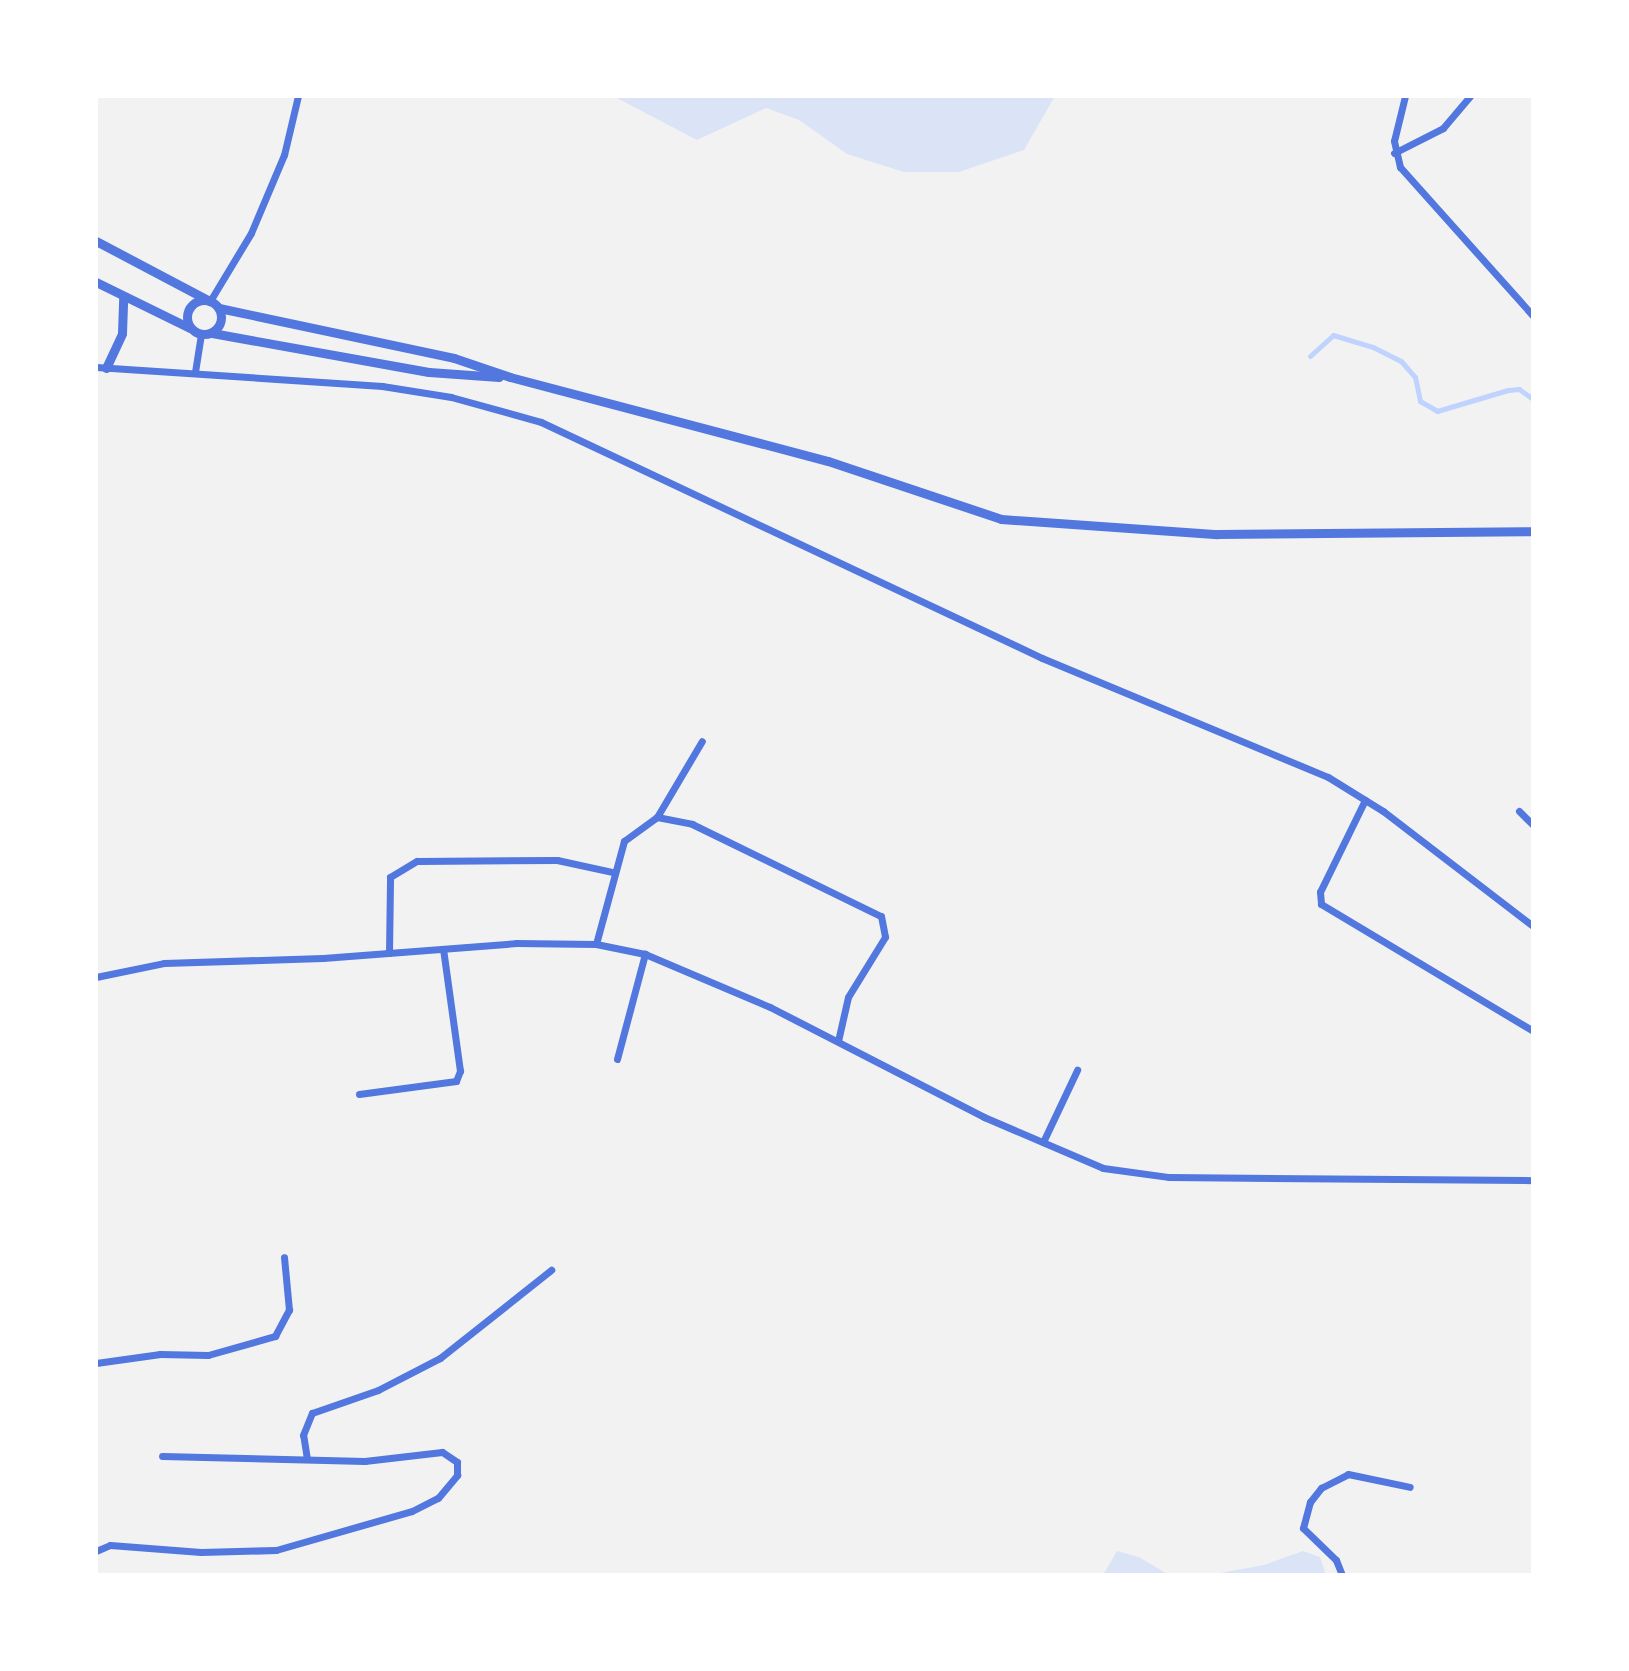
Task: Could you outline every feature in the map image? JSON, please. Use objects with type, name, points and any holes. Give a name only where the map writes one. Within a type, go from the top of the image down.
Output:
[{"type":"street","points":[[212,333],[220,324],[215,305],[284,155],[298,96]]},
{"type":"street","points":[[1405,96],[1394,153],[1400,167],[1533,316]]},
{"type":"street","points":[[1394,153],[1443,128],[1470,96]]},
{"type":"street","points":[[96,241],[215,305]]},
{"type":"street","points":[[96,282],[201,334],[212,333],[429,372],[510,377]]},
{"type":"street","points":[[123,298],[122,333],[101,368],[382,386],[451,397],[541,422],[1042,658],[1277,753],[1365,800],[1533,926]]},
{"type":"street","points":[[191,328],[191,306],[215,305],[454,358],[510,377],[828,461],[1001,519],[1217,534],[1533,531]]},
{"type":"street","points":[[195,372],[201,334]]},
{"type":"street","points":[[596,944],[612,872],[624,841],[657,817],[702,741]]},
{"type":"street","points":[[1365,800],[1320,892],[1321,904],[1533,1031]]},
{"type":"street","points":[[1519,811],[1533,825]]},
{"type":"street","points":[[657,817],[692,824],[881,916],[885,937],[848,997],[838,1041]]},
{"type":"street","points":[[389,953],[390,877],[417,861],[557,860],[612,872]]},
{"type":"street","points":[[96,977],[164,963],[596,944],[645,954],[838,1041],[1043,1142],[1103,1168],[1169,1177],[1533,1180]]},
{"type":"street","points":[[359,1094],[456,1081],[460,1071],[443,949]]},
{"type":"street","points":[[617,1059],[645,954]]},
{"type":"street","points":[[1043,1142],[1077,1070]]},
{"type":"street","points":[[96,1363],[160,1354],[208,1355],[275,1336],[289,1310],[284,1257]]},
{"type":"street","points":[[307,1459],[303,1435],[312,1413],[378,1390],[431,1363],[551,1270]]},
{"type":"street","points":[[97,1549],[126,1545],[201,1552],[276,1550],[412,1511],[438,1498],[457,1475],[457,1462],[442,1452],[365,1461],[162,1456]]},
{"type":"street","points":[[1342,1575],[1336,1560],[1303,1528],[1310,1502],[1321,1488],[1348,1474],[1410,1487]]},
{"type":"shaded area","points":[[613,96],[1055,96],[1024,150],[959,172],[904,172],[847,154],[799,120],[766,108],[697,140]]},
{"type":"shaded area","points":[[1117,1551],[1139,1557],[1169,1575],[1103,1575]]},
{"type":"shaded area","points":[[1303,1551],[1320,1557],[1326,1575],[1209,1575],[1264,1565]]},
{"type":"waterway","points":[[1310,356],[1333,335],[1373,347],[1401,361],[1415,377],[1420,401],[1437,411],[1508,390],[1519,389],[1533,399]]}]
